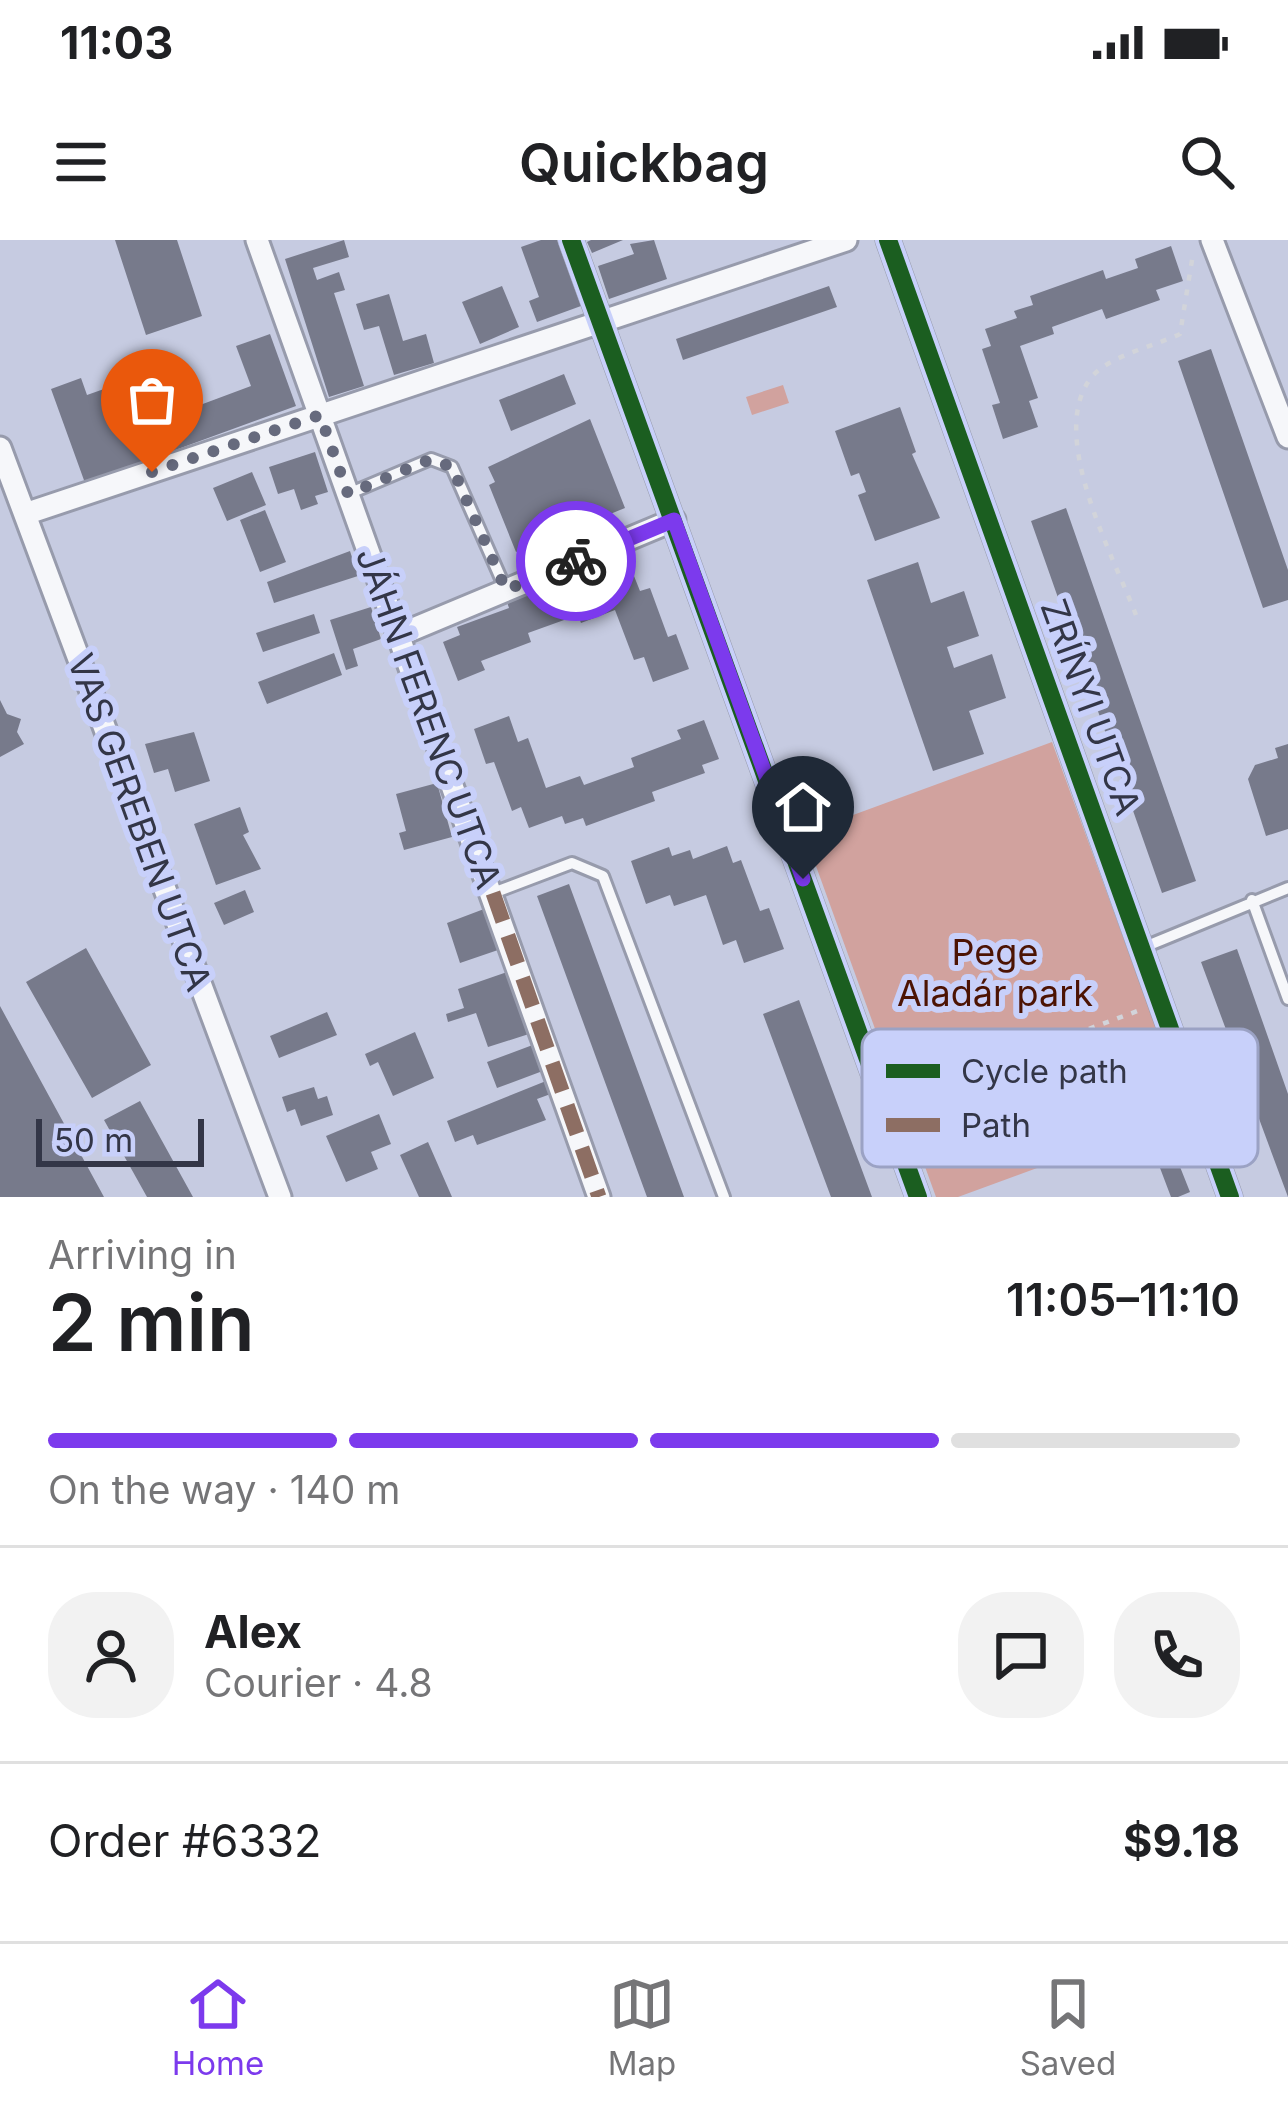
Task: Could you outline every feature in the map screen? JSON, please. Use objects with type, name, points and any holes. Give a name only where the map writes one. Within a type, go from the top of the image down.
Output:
[{"type":"street","name":"JÁHN FERENC UTCA","points":[[257,240],[599,1197]]},
{"type":"street","points":[[571,240],[862,1043]]},
{"type":"street","points":[[25,514],[846,240]]},
{"type":"street","name":"ZRÍNYI UTCA","points":[[888,240],[1169,1029]]},
{"type":"street","points":[[1212,241],[1288,437]]},
{"type":"street","name":"VAS GEREBEN UTCA","points":[[0,448],[280,1197]]},
{"type":"street","points":[[399,635],[674,520]]},
{"type":"street","points":[[907,1167],[918,1197]]},
{"type":"street","name":"ZRÍNYI UTCA","points":[[1219,1167],[1230,1197]]},
{"type":"lane","points":[[348,494],[431,459],[443,460],[452,467],[506,590]]},
{"type":"lane","points":[[493,893],[572,863],[603,876],[724,1197]]},
{"type":"lane","points":[[1142,948],[1288,888]]},
{"type":"lane","points":[[1252,900],[1288,999]]},
{"type":"path","points":[[1136,615],[1083,472],[1073,434],[1078,405],[1091,376],[1180,334],[1194,249],[1212,241]]},
{"type":"path","points":[[1089,1029],[1160,1003]]},
{"type":"green space","points":[[783,385],[789,403],[752,415],[746,397]]},
{"type":"green space","name":"Pege Aladár park","points":[[1052,742],[1156,1029],[875,1029],[804,833]]},
{"type":"green space","name":"Pege Aladár park","points":[[925,1167],[1040,1167],[958,1197],[936,1197]]},
{"type":"building","points":[[115,240],[177,240],[202,316],[146,335]]},
{"type":"building","points":[[344,240],[349,257],[313,268],[317,280],[339,272],[345,290],[334,293],[364,386],[329,397],[285,259]]},
{"type":"building","points":[[557,240],[581,306],[537,322],[529,301],[539,297],[521,247]]},
{"type":"building","points":[[623,240],[592,253],[587,242]]},
{"type":"building","points":[[654,240],[667,279],[609,299],[598,266],[634,254],[630,244]]},
{"type":"building","points":[[1171,246],[1183,281],[1156,290],[1160,300],[1106,319],[1102,309],[1052,327],[1054,334],[1020,346],[1038,398],[1029,401],[1038,427],[1003,439],[992,405],[1000,403],[982,349],[991,346],[985,329],[1017,318],[1014,311],[1033,305],[1030,296],[1103,270],[1106,279],[1138,268],[1135,259]]},
{"type":"building","points":[[502,286],[519,327],[480,344],[462,302]]},
{"type":"building","points":[[829,286],[837,307],[683,360],[676,339]]},
{"type":"building","points":[[389,294],[403,341],[426,334],[434,363],[394,375],[379,326],[364,330],[356,304]]},
{"type":"building","points":[[270,334],[296,406],[85,483],[51,389],[81,378],[87,395],[104,389],[114,417],[123,413],[130,431],[162,419],[155,401],[145,404],[141,393],[173,381],[184,411],[251,386],[236,346]]},
{"type":"building","points":[[1211,349],[1288,570],[1288,600],[1263,608],[1178,361]]},
{"type":"building","points":[[564,374],[576,404],[511,431],[499,400]]},
{"type":"building","points":[[900,407],[916,452],[912,454],[940,518],[875,541],[858,495],[866,492],[859,473],[851,476],[835,431]]},
{"type":"building","points":[[590,419],[625,508],[516,552],[489,485],[495,482],[488,467]]},
{"type":"building","points":[[315,452],[328,492],[315,496],[318,504],[301,510],[294,489],[278,494],[269,467]]},
{"type":"building","points":[[252,472],[266,505],[227,521],[213,488]]},
{"type":"building","points":[[1066,508],[1196,881],[1162,893],[1031,521]]},
{"type":"building","points":[[265,510],[286,562],[260,572],[240,520]]},
{"type":"building","points":[[350,551],[358,576],[274,603],[267,582]]},
{"type":"building","points":[[918,562],[931,603],[964,591],[979,636],[947,647],[954,668],[992,654],[1006,698],[969,711],[984,754],[933,771],[867,580]]},
{"type":"building","points":[[632,571],[640,591],[650,588],[668,637],[676,634],[689,669],[653,682],[644,657],[634,660],[615,610],[581,623],[578,615],[528,633],[531,642],[481,661],[485,670],[458,681],[443,642],[460,635],[457,627],[509,608],[506,599],[576,573],[579,582],[596,575],[599,583]]},
{"type":"building","points":[[371,607],[381,639],[353,649],[358,666],[346,670],[330,620]]},
{"type":"building","points":[[314,614],[320,633],[263,652],[256,633]]},
{"type":"building","points":[[334,653],[342,675],[267,704],[258,682]]},
{"type":"building","points":[[0,700],[7,714],[21,719],[17,732],[24,744],[0,757]]},
{"type":"building","points":[[509,716],[518,742],[528,738],[546,788],[580,776],[584,785],[634,767],[631,758],[681,739],[677,730],[704,720],[719,759],[702,765],[705,773],[652,792],[655,801],[586,826],[583,818],[565,824],[562,816],[529,828],[521,807],[512,811],[494,762],[486,764],[474,729]]},
{"type":"building","points":[[194,732],[210,781],[175,792],[168,769],[154,773],[145,744]]},
{"type":"building","points":[[1288,744],[1288,829],[1266,836],[1248,779],[1255,765],[1278,758],[1275,748]]},
{"type":"building","points":[[437,783],[452,837],[404,850],[399,833],[406,831],[396,794]]},
{"type":"building","points":[[240,807],[249,832],[243,835],[261,869],[216,885],[194,824]]},
{"type":"building","points":[[727,846],[733,863],[741,860],[760,911],[769,908],[784,949],[744,963],[736,940],[723,945],[706,895],[674,906],[670,895],[646,904],[631,861],[669,847],[672,856],[690,850],[693,859]]},
{"type":"building","points":[[569,884],[684,1197],[647,1197],[537,896]]},
{"type":"building","points":[[245,890],[254,912],[224,925],[214,903]]},
{"type":"building","points":[[484,909],[498,950],[460,963],[447,923]]},
{"type":"building","points":[[86,948],[151,1065],[92,1098],[26,982]]},
{"type":"building","points":[[1237,949],[1288,1094],[1288,1197],[1258,1116],[1258,1029],[1226,1029],[1201,962]]},
{"type":"building","points":[[510,971],[532,1033],[488,1047],[476,1013],[448,1022],[446,1014],[464,1008],[458,989]]},
{"type":"building","points":[[799,1000],[872,1197],[831,1197],[763,1014]]},
{"type":"building","points":[[0,1006],[104,1197],[0,1197]]},
{"type":"building","points":[[327,1012],[337,1035],[279,1058],[270,1036]]},
{"type":"building","points":[[415,1032],[434,1078],[393,1096],[378,1062],[370,1066],[365,1054]]},
{"type":"building","points":[[538,1043],[548,1069],[497,1088],[487,1062]]},
{"type":"building","points":[[551,1079],[556,1092],[537,1099],[546,1120],[477,1145],[473,1135],[455,1142],[447,1121]]},
{"type":"building","points":[[314,1087],[318,1099],[327,1096],[333,1115],[301,1126],[295,1109],[287,1112],[282,1097]]},
{"type":"building","points":[[140,1101],[193,1197],[147,1197],[104,1120]]},
{"type":"building","points":[[379,1114],[391,1144],[371,1152],[378,1169],[346,1182],[326,1136]]},
{"type":"building","points":[[428,1142],[452,1197],[419,1197],[400,1155]]},
{"type":"building","points":[[1160,1167],[1180,1167],[1190,1192],[1171,1197]]},
{"type":"marked path","points":[[493,893],[599,1197]]},
{"type":"cycle path","points":[[571,240],[862,1043]]},
{"type":"cycle path","points":[[888,240],[1170,1029]]},
{"type":"cycle path","points":[[907,1167],[918,1197]]},
{"type":"cycle path","points":[[1219,1167],[1230,1197]]},
{"type":"way so far","points":[[152,472],[320,415],[348,494],[431,459],[452,467],[506,590],[576,561]]},
{"type":"route","points":[[576,561],[674,520],[803,879]]}]
